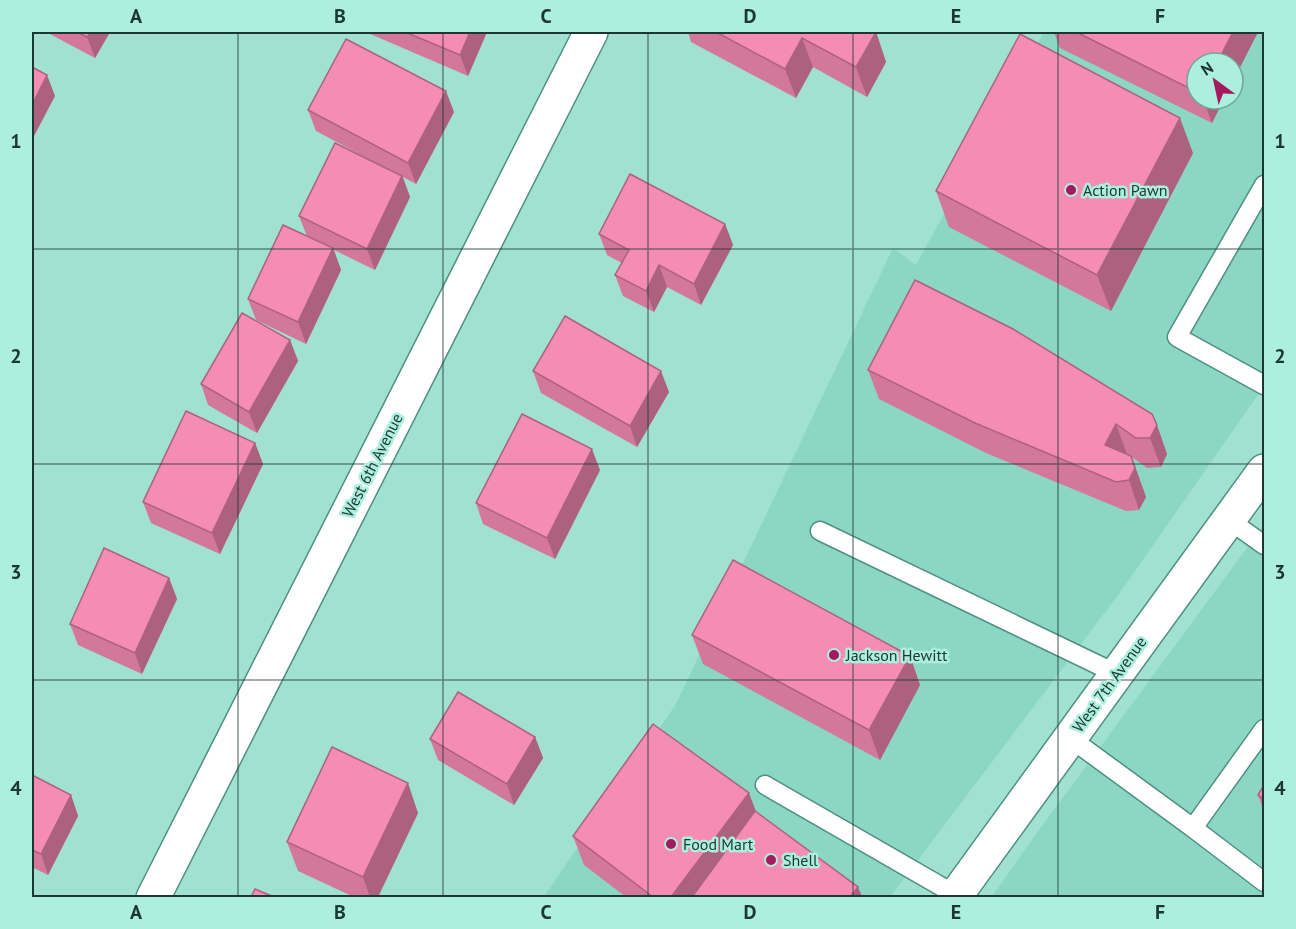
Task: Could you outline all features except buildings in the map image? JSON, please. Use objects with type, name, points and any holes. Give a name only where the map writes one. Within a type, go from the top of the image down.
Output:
[{"type":"street","name":"West 6th Avenue","points":[[153,897],[591,32]]},
{"type":"street","name":"West 7th Avenue","points":[[955,896],[1264,471]]},
{"type":"lane","points":[[1264,185],[1258,214],[1178,337],[1264,385]]},
{"type":"lane","points":[[1229,520],[1264,545]]},
{"type":"lane","points":[[820,531],[1117,674]]},
{"type":"lane","points":[[1193,828],[1264,729]]},
{"type":"lane","points":[[1070,738],[1264,882]]},
{"type":"lane","points":[[765,785],[955,896]]},
{"type":"shaded area","points":[[1044,32],[1264,32],[1264,386],[1121,591],[890,897],[543,898],[676,704],[893,248],[916,265]]},
{"type":"shaded area","points":[[1264,525],[1264,897],[991,898],[1028,845]]},
{"type":"place","name":"Action Pawn","points":[[1071,190]]},
{"type":"place","name":"Jackson Hewitt","points":[[834,655]]},
{"type":"place","name":"Food Mart","points":[[671,844]]},
{"type":"place","name":"Shell","points":[[771,860]]}]
